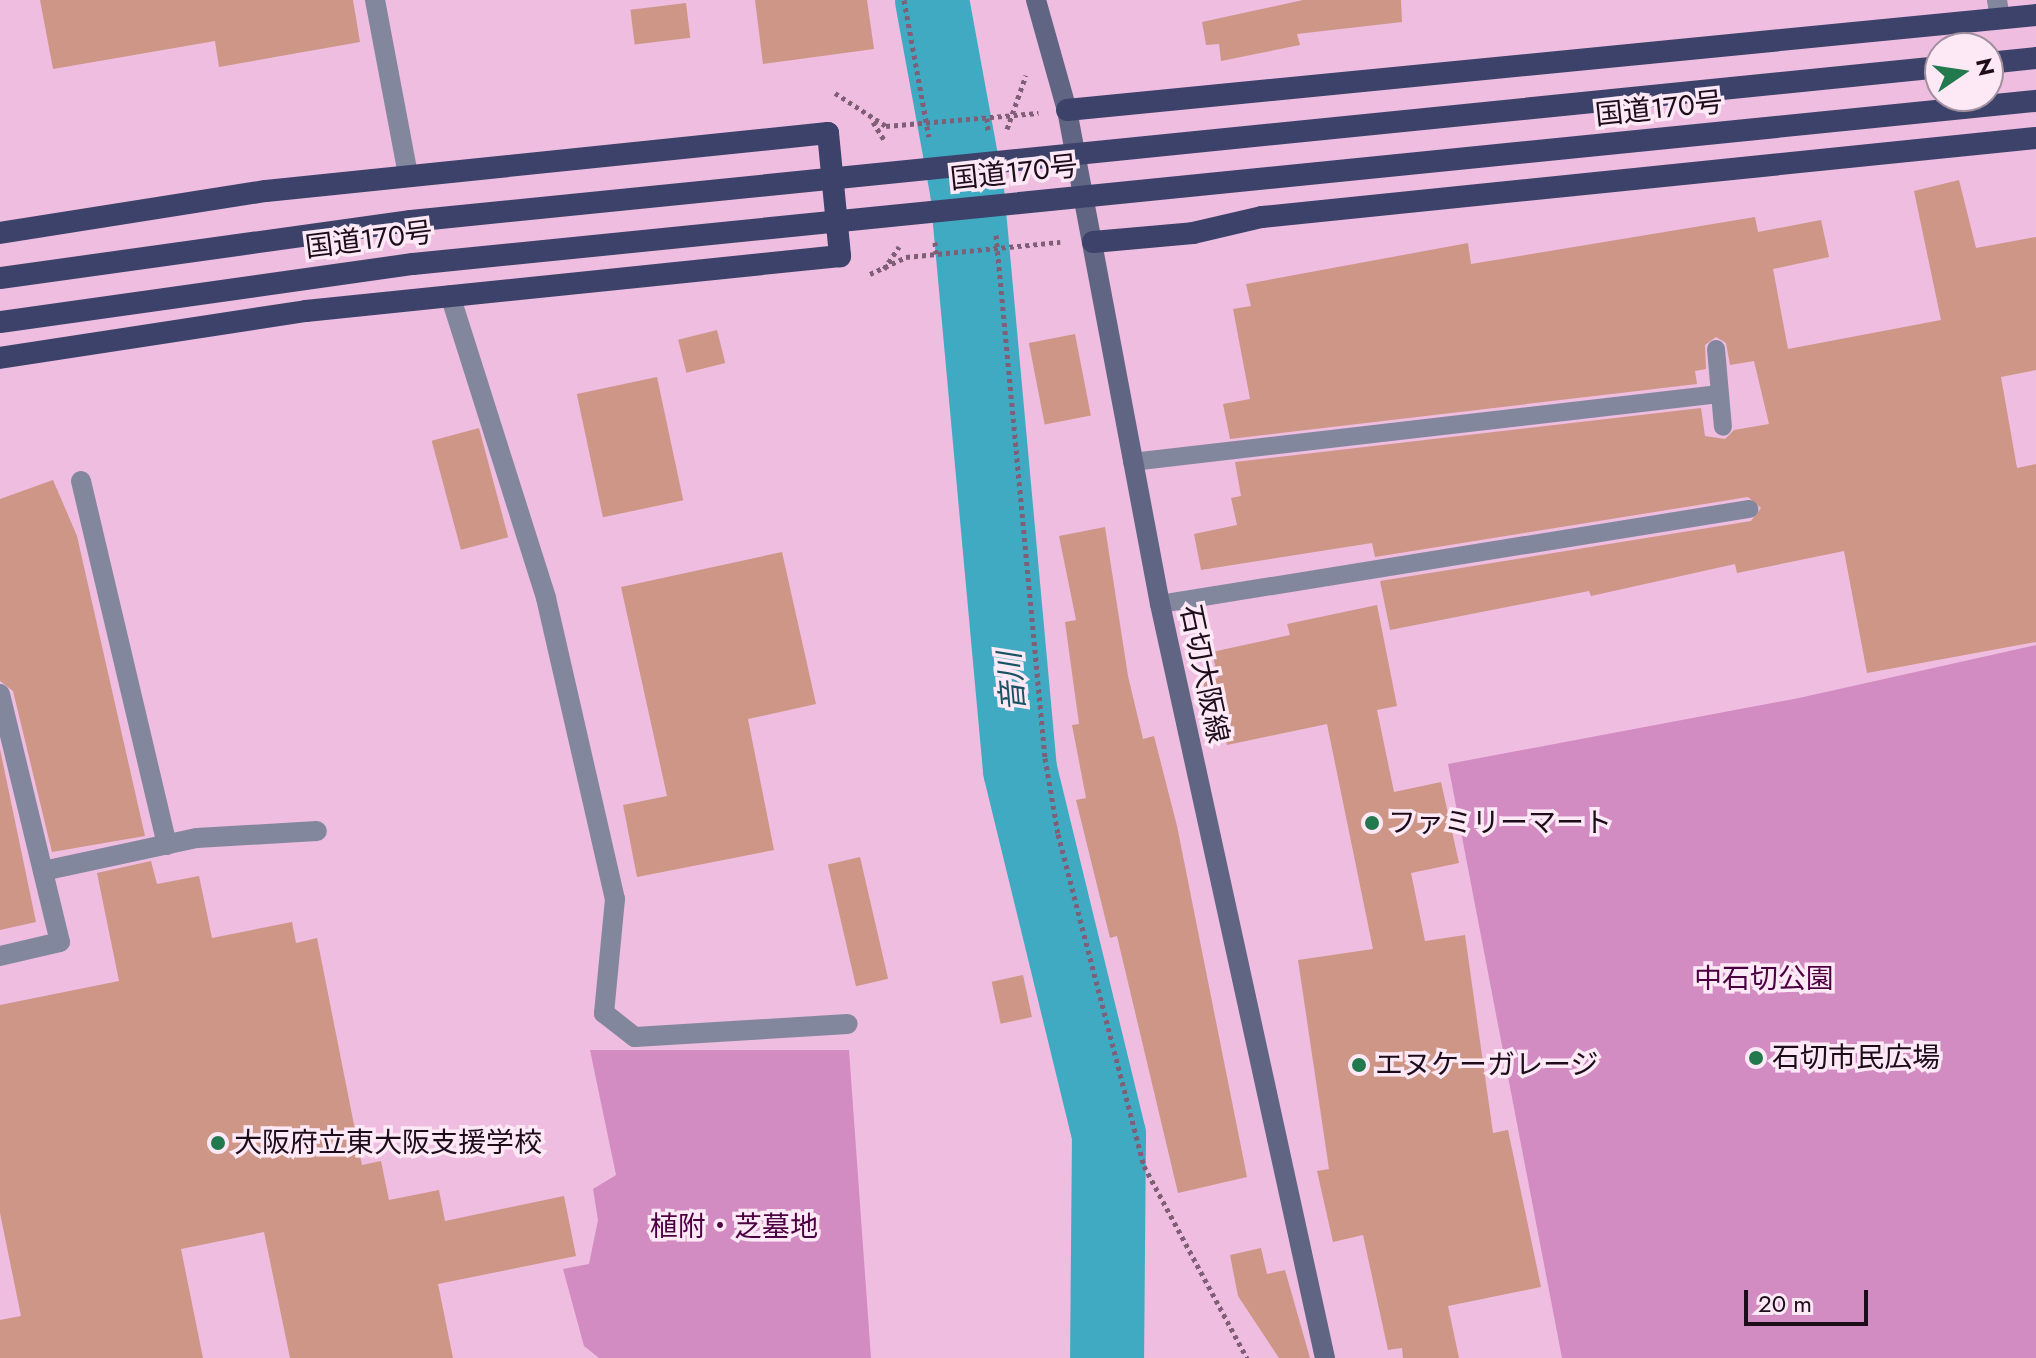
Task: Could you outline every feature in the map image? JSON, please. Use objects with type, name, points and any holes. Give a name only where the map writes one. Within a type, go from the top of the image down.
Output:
[{"type":"highway","points":[[1067,110],[1999,9],[2036,15]]},
{"type":"highway","points":[[2004,61],[2036,58]]},
{"type":"highway","name":"国道170号","points":[[0,278],[320,231],[1924,69]]},
{"type":"highway","name":"国道170号","points":[[0,322],[242,285],[569,248],[2036,101]]},
{"type":"highway","points":[[0,233],[408,175],[828,133],[840,256],[450,295],[0,358]]},
{"type":"highway","points":[[1093,242],[1193,233],[1262,217],[2036,138]]},
{"type":"main road","name":"石切大阪線","points":[[1036,0],[1067,110],[1160,604],[1325,1358]]},
{"type":"street","points":[[375,0],[408,175]]},
{"type":"street","points":[[450,295],[546,598],[615,899],[604,1013],[635,1037],[848,1024]]},
{"type":"street","points":[[81,481],[167,845]]},
{"type":"street","points":[[0,694],[60,942],[0,956]]},
{"type":"street","points":[[43,871],[167,845],[317,831]]},
{"type":"lane","points":[[1716,349],[1723,427]]},
{"type":"lane","points":[[1132,462],[1719,394]]},
{"type":"lane","points":[[1160,604],[1749,509]]},
{"type":"path","points":[[904,0],[927,123]]},
{"type":"path","points":[[835,93],[880,125],[1067,110]]},
{"type":"path","points":[[987,118],[990,149]]},
{"type":"path","points":[[995,222],[1058,834],[1144,1166],[1247,1358]]},
{"type":"path","points":[[870,274],[906,257],[1046,245]]},
{"type":"green space","name":"中石切公園","points":[[2036,645],[2036,1358],[1562,1358],[1448,764],[1799,698]]},
{"type":"green space","name":"植附・芝墓地","points":[[590,1050],[849,1050],[871,1358],[599,1358],[584,1346],[563,1269],[589,1264],[598,1220],[593,1189],[616,1175]]},
{"type":"building","points":[[40,0],[353,0],[360,42],[219,67],[215,41],[53,69]]},
{"type":"building","points":[[755,0],[867,0],[874,49],[763,64]]},
{"type":"building","points":[[1303,0],[1401,0],[1402,22],[1297,34],[1300,45],[1221,61],[1219,44],[1206,45],[1202,22]]},
{"type":"building","points":[[686,3],[690,38],[635,45],[630,10]]},
{"type":"building","points":[[1959,180],[1976,248],[2036,237],[2036,370],[2001,377],[2017,468],[2036,464],[2036,642],[1867,673],[1844,551],[1737,573],[1735,564],[1591,596],[1589,591],[1390,630],[1380,581],[1751,521],[1761,508],[1748,497],[1375,557],[1372,543],[1201,570],[1194,534],[1237,525],[1231,498],[1241,496],[1235,462],[1701,408],[1705,436],[1725,439],[1734,430],[1769,424],[1754,361],[1730,365],[1726,343],[1716,337],[1705,345],[1706,369],[1695,371],[1697,384],[1230,439],[1223,404],[1250,399],[1233,309],[1251,306],[1246,284],[1468,243],[1471,264],[1755,217],[1758,232],[1821,220],[1829,257],[1773,269],[1788,349],[1941,320],[1914,191]]},
{"type":"building","points":[[717,330],[725,363],[686,373],[678,340]]},
{"type":"building","points":[[1075,334],[1091,415],[1045,424],[1029,343]]},
{"type":"building","points":[[657,377],[683,500],[603,517],[577,394]]},
{"type":"building","points":[[479,428],[508,537],[461,550],[432,441]]},
{"type":"building","points":[[53,480],[77,536],[145,836],[52,852],[13,691],[0,681],[0,499]]},
{"type":"building","points":[[1105,527],[1128,676],[1143,739],[1154,736],[1177,826],[1247,1177],[1178,1193],[1117,936],[1110,938],[1076,800],[1086,798],[1072,725],[1079,724],[1065,622],[1076,620],[1059,536]]},
{"type":"building","points":[[782,552],[816,704],[748,719],[774,850],[637,877],[623,805],[667,796],[621,587]]},
{"type":"building","points":[[1377,605],[1397,706],[1377,710],[1394,792],[1441,782],[1459,863],[1411,873],[1425,941],[1465,935],[1493,1133],[1508,1130],[1541,1287],[1448,1306],[1459,1358],[1403,1358],[1402,1348],[1388,1350],[1363,1235],[1333,1242],[1317,1171],[1329,1169],[1298,960],[1373,949],[1327,724],[1227,745],[1223,722],[1212,725],[1203,681],[1218,678],[1212,652],[1290,635],[1287,624]]},
{"type":"building","points":[[0,749],[36,922],[0,930]]},
{"type":"building","points":[[860,857],[888,979],[856,986],[828,864]]},
{"type":"building","name":"大阪府立東大阪支援学校","points":[[151,861],[157,884],[199,876],[212,938],[292,922],[296,943],[317,938],[362,1165],[381,1161],[389,1200],[439,1190],[445,1221],[564,1196],[576,1256],[438,1284],[453,1358],[290,1358],[264,1232],[181,1249],[203,1358],[0,1358],[0,1320],[21,1316],[0,1213],[0,1005],[119,981],[97,873]]},
{"type":"building","points":[[1023,975],[1032,1017],[1001,1024],[992,982]]},
{"type":"building","points":[[1261,1248],[1267,1274],[1285,1270],[1310,1358],[1279,1358],[1238,1296],[1230,1255]]},
{"type":"waterway","name":"音川","points":[[932,0],[967,190],[1020,770],[1109,1135],[1107,1358]]},
{"type":"place","name":"ファミリーマート","points":[[1372,823]]},
{"type":"place","name":"石切市民広場","points":[[1756,1058]]},
{"type":"place","name":"エヌケーガレージ","points":[[1359,1065]]},
{"type":"place","name":"大阪府立東大阪支援学校","points":[[218,1143]]}]
